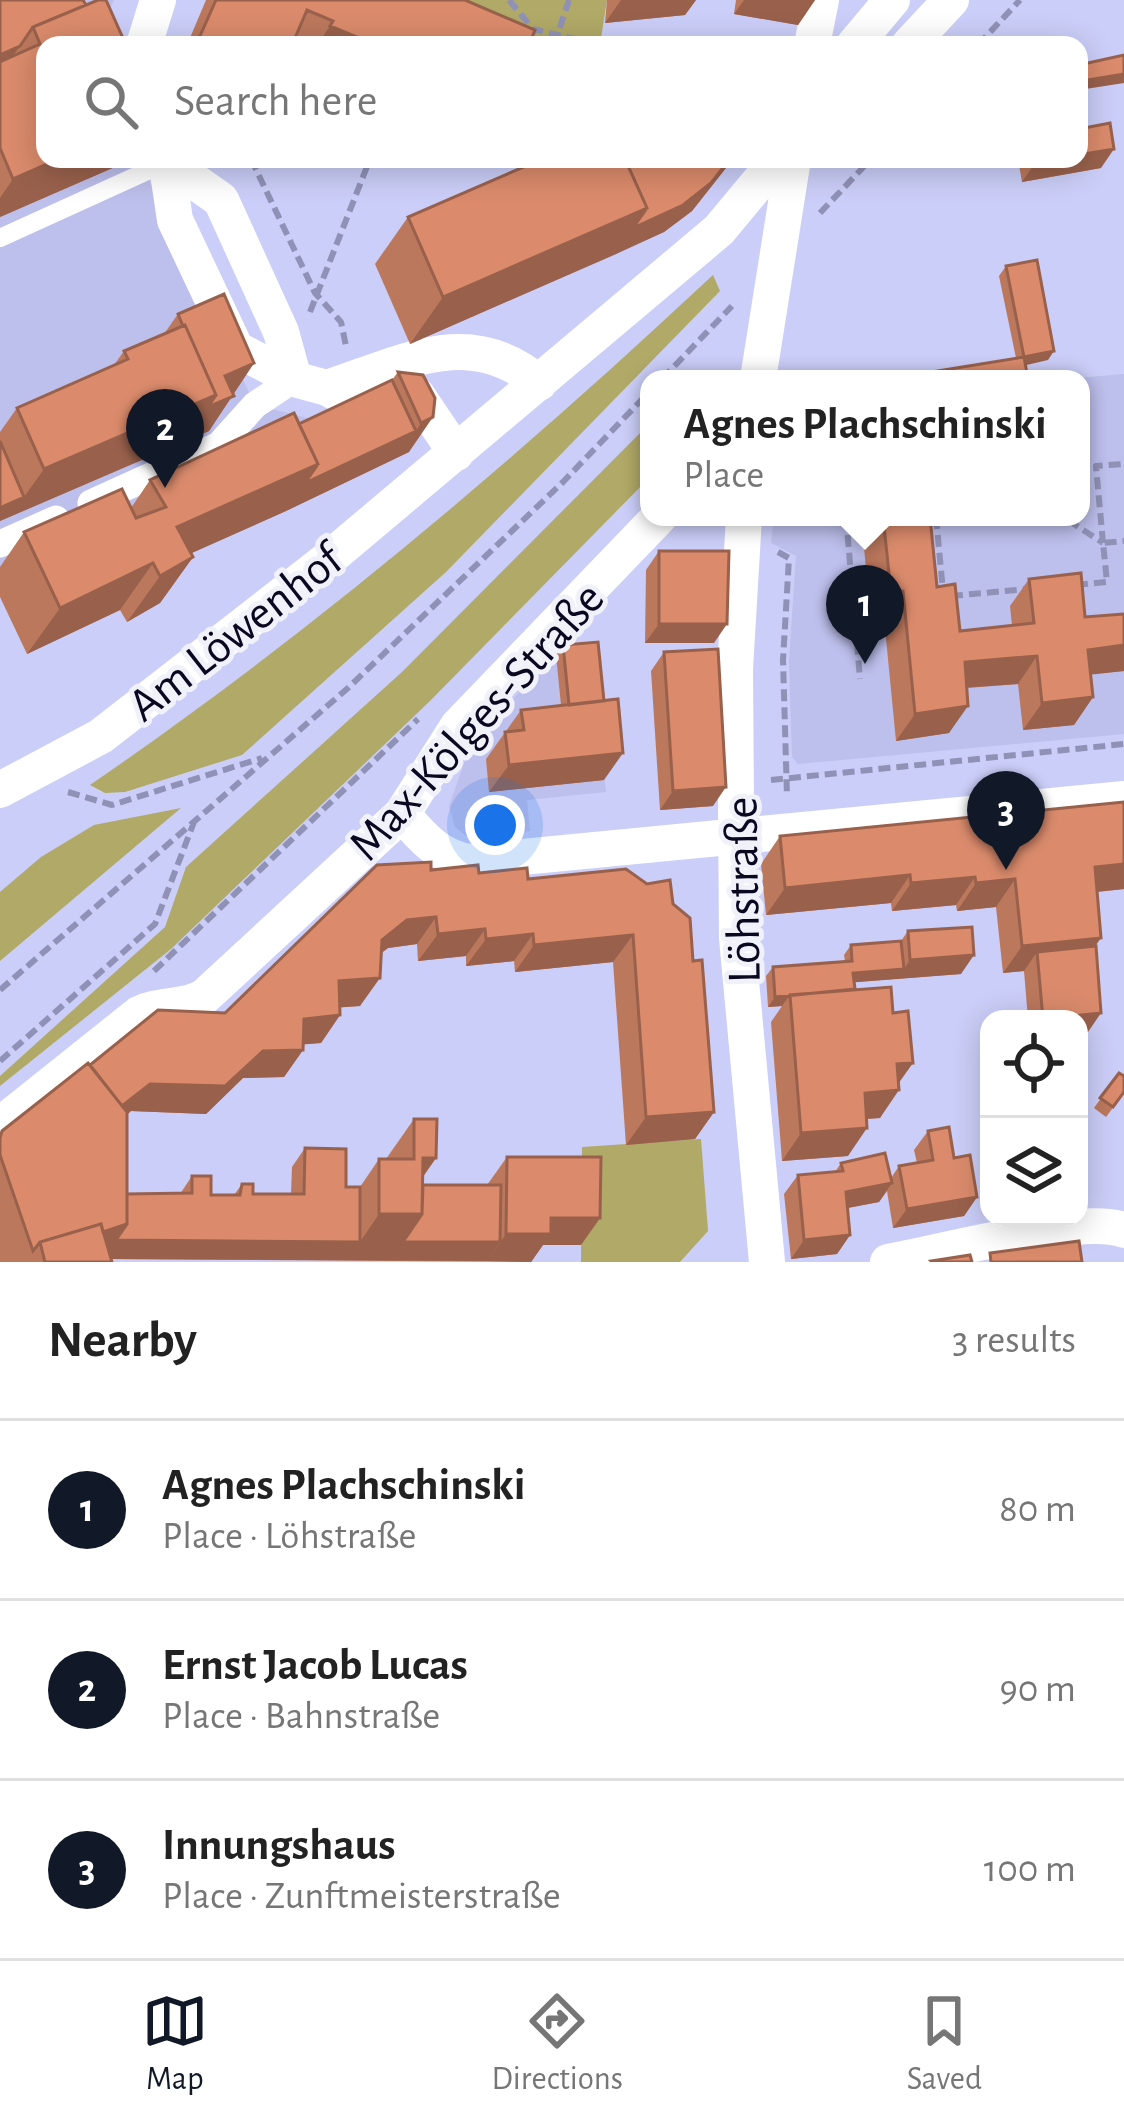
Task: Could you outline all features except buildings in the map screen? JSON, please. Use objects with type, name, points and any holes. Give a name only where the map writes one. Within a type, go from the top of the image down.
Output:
[{"type":"street","points":[[814,36],[821,0]]},
{"type":"street","points":[[862,36],[892,0]]},
{"type":"street","points":[[917,36],[951,0]]},
{"type":"street","points":[[147,36],[157,1]]},
{"type":"street","points":[[177,168],[221,200],[281,332],[311,384],[354,402],[417,395],[456,453]]},
{"type":"street","name":"Am Löwenhof","points":[[12,785],[101,736],[456,453],[718,230],[770,168]]},
{"type":"street","points":[[759,370],[792,168]]},
{"type":"street","points":[[0,544],[219,445],[255,405],[311,384],[421,356],[477,350],[517,365],[539,383]]},
{"type":"street","name":"Max-Kölges-Straße","points":[[0,1125],[139,1014],[205,996],[402,814],[458,726],[650,526]]},
{"type":"street","name":"Löhstraße","points":[[743,526],[735,669],[737,938],[767,1262]]},
{"type":"street","points":[[402,814],[450,859],[470,862],[1124,799]]},
{"type":"street","points":[[888,1262],[1079,1226],[1111,1225],[1124,1230]]},
{"type":"lane","points":[[0,238],[149,168]]},
{"type":"path","points":[[509,0],[533,29],[563,36]]},
{"type":"path","points":[[554,34],[569,0]]},
{"type":"path","points":[[987,36],[1021,0]]},
{"type":"path","points":[[530,36],[533,29]]},
{"type":"path","points":[[254,168],[315,293],[341,322],[346,345],[311,384]]},
{"type":"path","points":[[310,315],[366,168]]},
{"type":"path","points":[[671,370],[732,306]]},
{"type":"path","points":[[0,991],[433,609],[640,401]]},
{"type":"path","points":[[1060,586],[1107,582],[1096,466],[1124,464]]},
{"type":"path","points":[[743,526],[789,558],[783,660],[788,829]]},
{"type":"path","points":[[846,526],[860,679]]},
{"type":"path","points":[[937,526],[944,597],[1037,588]]},
{"type":"path","points":[[1077,526],[1103,543],[1124,541]]},
{"type":"path","points":[[140,982],[175,954],[418,719]]},
{"type":"path","points":[[738,784],[1124,744]]},
{"type":"path","points":[[12,785],[112,805],[268,757]]},
{"type":"path","points":[[0,1061],[155,923],[195,819]]},
{"type":"shaded area","points":[[0,0],[114,0],[98,36],[36,36],[36,168],[143,168],[255,405],[336,425],[0,575]]},
{"type":"shaded area","points":[[396,0],[607,0],[601,36],[450,36]]},
{"type":"shaded area","points":[[713,275],[720,291],[446,572],[242,755],[125,792],[105,793],[90,785],[333,605],[563,411]]},
{"type":"shaded area","points":[[1124,374],[1124,734],[798,764],[792,757],[789,662],[796,556],[771,543],[773,526],[1090,526],[1090,377]]},
{"type":"shaded area","points":[[640,433],[640,487],[431,700],[171,949],[0,1086],[0,1076],[165,927],[186,867],[402,672]]},
{"type":"shaded area","points":[[591,651],[606,792],[527,800],[530,831],[466,836],[455,827],[449,806],[469,749],[481,731],[556,655]]},
{"type":"shaded area","points":[[181,808],[0,961],[0,892],[41,857],[94,825]]},
{"type":"shaded area","points":[[701,1139],[708,1231],[680,1262],[581,1262],[582,1147]]},
{"type":"place","name":"Ernst Jacob Lucas","points":[[165,488]]},
{"type":"place","name":"Agnes Plachschinski","points":[[865,664]]},
{"type":"place","name":"Innungshaus","points":[[1006,870]]}]
